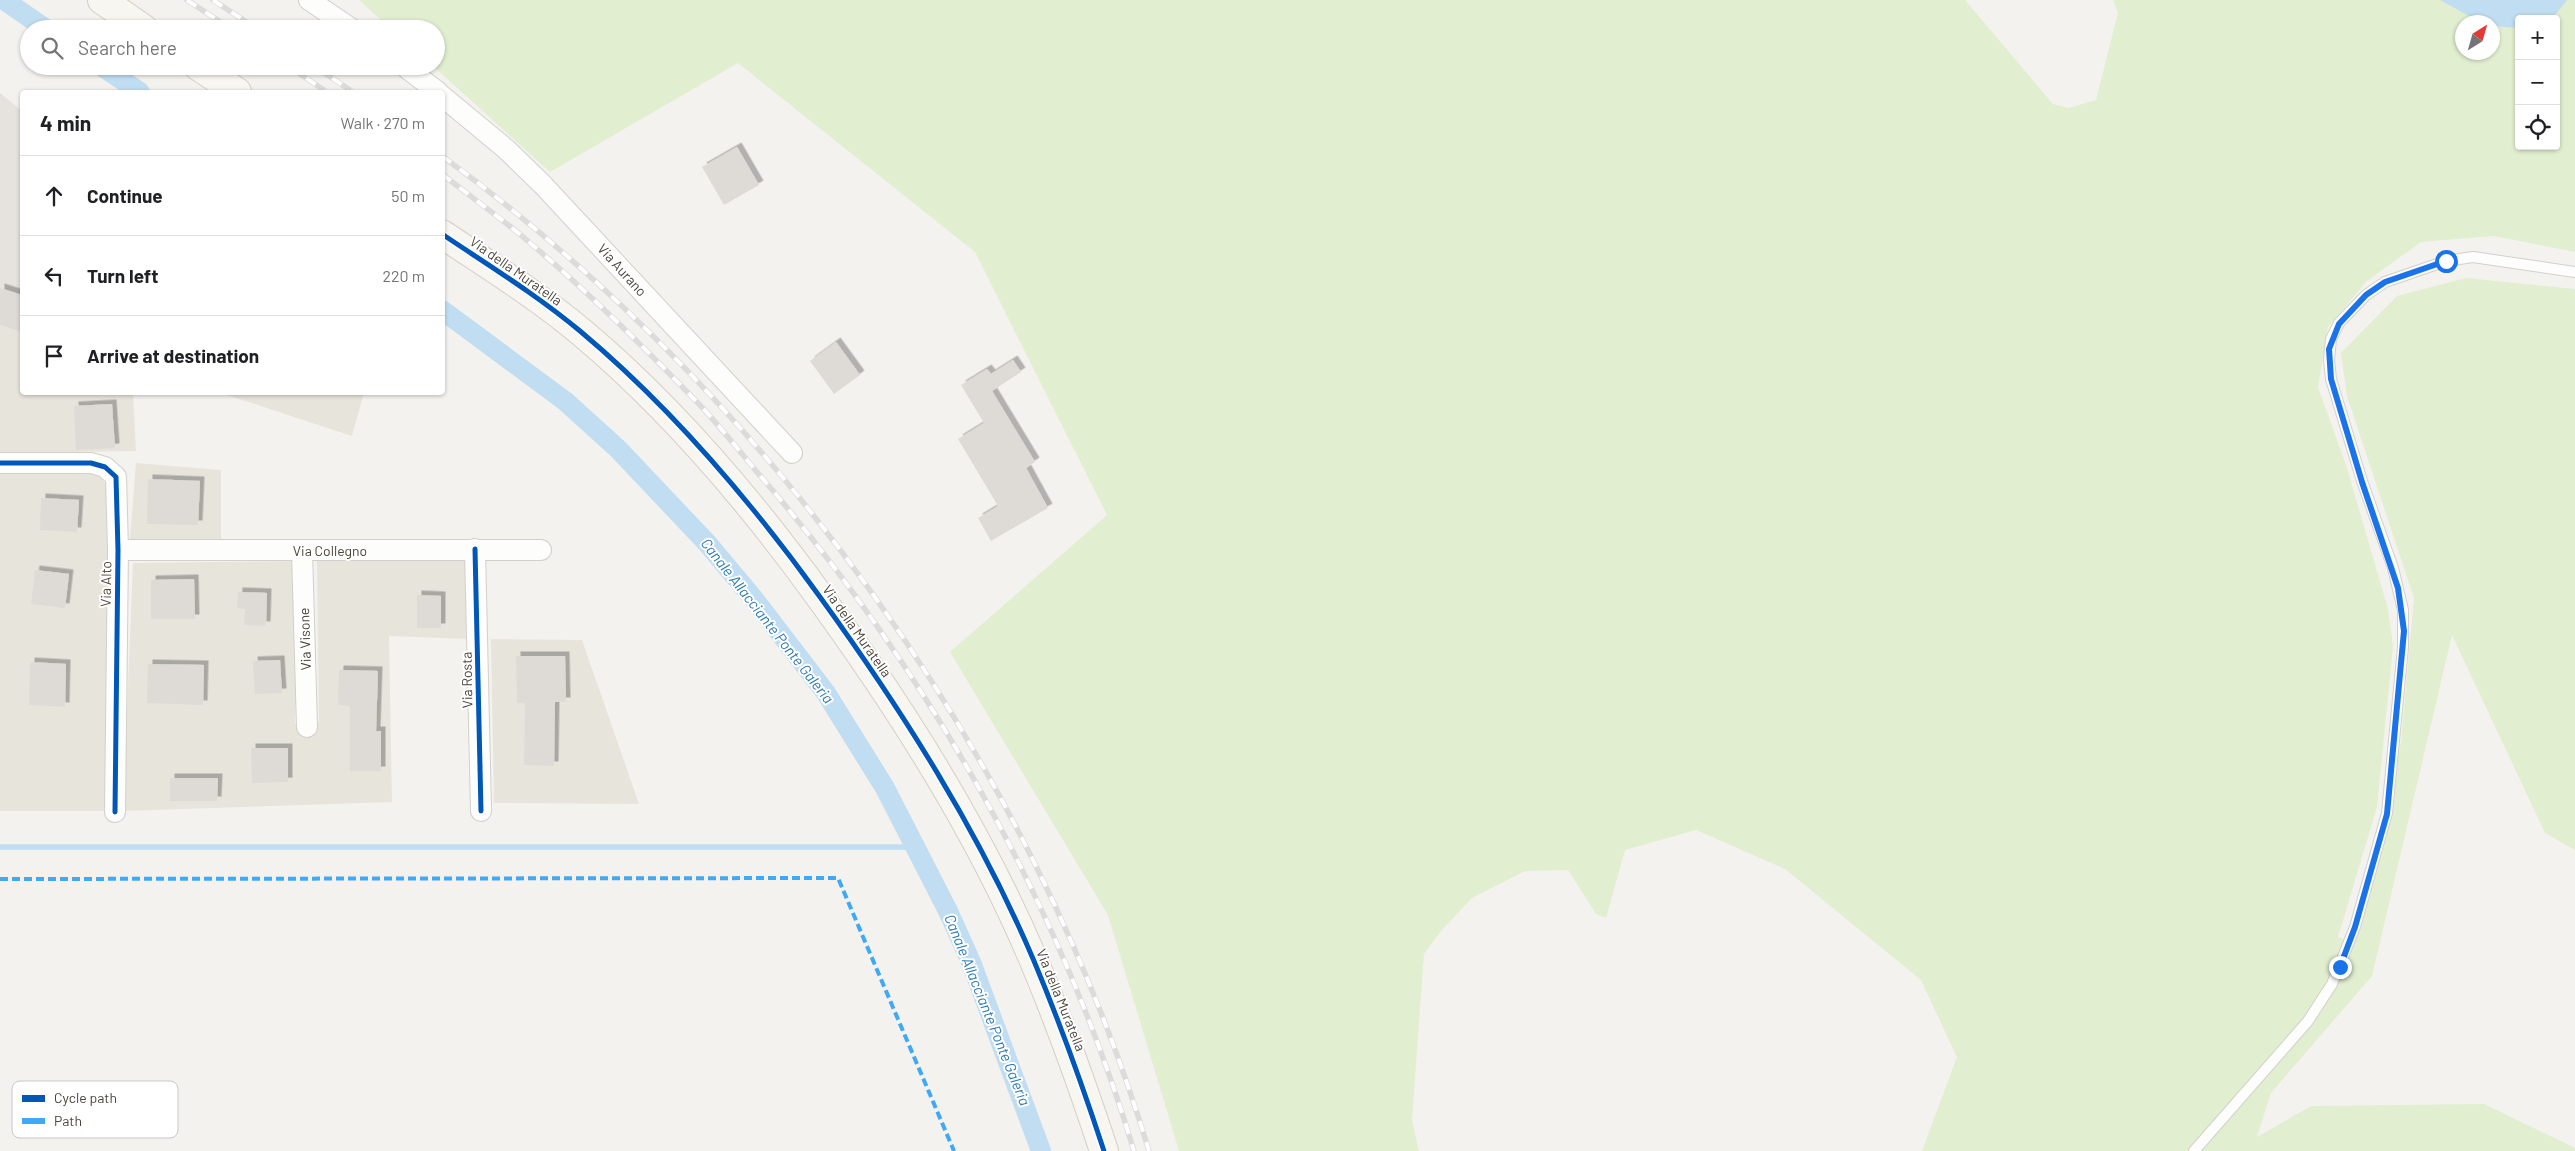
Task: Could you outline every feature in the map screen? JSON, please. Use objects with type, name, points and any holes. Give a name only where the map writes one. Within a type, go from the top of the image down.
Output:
[{"type":"street","points":[[102,0],[131,20]]},
{"type":"street","points":[[309,0],[339,20]]},
{"type":"street","points":[[212,75],[234,90]]},
{"type":"street","points":[[416,75],[435,90]]},
{"type":"street","name":"Via Aurano","points":[[445,99],[506,150],[570,212],[686,341],[792,453]]},
{"type":"street","name":"Via della Muratella","points":[[445,236],[572,324],[647,393],[748,501],[837,620],[913,733],[983,856],[1033,960],[1082,1086],[1104,1151]]},
{"type":"street","name":"Via Alto","points":[[0,463],[91,464],[108,469],[116,477],[118,550],[115,812]]},
{"type":"street","name":"Via Collegno","points":[[118,550],[542,550]]},
{"type":"street","name":"Via Rosta","points":[[475,550],[481,811]]},
{"type":"street","name":"Via Visone","points":[[302,551],[307,727]]},
{"type":"lane","points":[[2194,1151],[2308,1021],[2332,984],[2355,927],[2387,814],[2403,647],[2403,610],[2393,568],[2362,482],[2331,379],[2328,360],[2331,339],[2339,324],[2366,295],[2385,282],[2446,261],[2473,257],[2575,272]]},
{"type":"shaded area","points":[[0,93],[20,109],[20,331],[0,325]]},
{"type":"shaded area","points":[[0,324],[20,330],[20,395],[133,395],[136,451],[0,453]]},
{"type":"shaded area","points":[[227,395],[363,395],[352,436]]},
{"type":"shaded area","points":[[136,463],[221,470],[221,544],[140,544],[130,539]]},
{"type":"shaded area","points":[[0,470],[91,471],[101,477],[108,489],[105,811],[0,811]]},
{"type":"shaded area","points":[[469,560],[470,639],[389,636],[392,802],[123,811],[133,563],[298,561],[295,724],[319,722],[317,561]]},
{"type":"shaded area","points":[[491,639],[582,640],[639,804],[494,803]]},
{"type":"green space","points":[[359,0],[1965,0],[2053,104],[2069,108],[2096,100],[2118,13],[2113,0],[2575,0],[2575,252],[2494,236],[2421,242],[2367,281],[2328,327],[2318,387],[2347,468],[2388,609],[2393,646],[2377,807],[2338,937],[2350,942],[2383,838],[2401,742],[2414,598],[2347,396],[2341,353],[2397,296],[2466,278],[2575,289],[2575,850],[2545,833],[2452,635],[2372,976],[2271,1093],[2257,1137],[2311,1106],[2484,1104],[2575,1148],[2575,1151],[1922,1151],[1957,1057],[1921,980],[1785,869],[1696,830],[1625,850],[1606,918],[1596,914],[1568,870],[1525,871],[1472,898],[1441,931],[1424,954],[1412,1120],[1419,1151],[1179,1151],[1108,915],[950,652],[1107,515],[975,252],[738,63],[550,172],[443,75],[445,75],[445,20],[381,20]]},
{"type":"water","points":[[2440,0],[2567,0],[2555,15],[2515,15],[2515,28],[2500,27],[2500,15],[2467,15]]},
{"type":"building","points":[[737,147],[759,185],[724,205],[702,167]]},
{"type":"building","points":[[0,288],[20,294],[20,331],[0,325]]},
{"type":"building","points":[[836,342],[860,375],[834,394],[810,361]]},
{"type":"building","points":[[1013,360],[1021,372],[992,391],[1035,462],[1026,468],[1048,508],[991,541],[978,518],[998,506],[958,439],[984,423],[961,385],[987,369],[991,374]]},
{"type":"building","points":[[112,404],[115,448],[76,450],[74,406]]},
{"type":"building","points":[[148,479],[200,481],[198,525],[147,524]]},
{"type":"building","points":[[41,498],[79,500],[77,532],[40,530]]},
{"type":"building","points":[[35,570],[69,574],[65,608],[31,604]]},
{"type":"building","points":[[194,579],[195,619],[151,619],[151,580]]},
{"type":"building","points":[[238,592],[267,593],[266,626],[244,625],[245,609],[237,608]]},
{"type":"building","points":[[417,595],[441,596],[441,628],[417,628]]},
{"type":"building","points":[[516,656],[565,656],[566,702],[555,702],[554,766],[524,765],[525,703],[517,703]]},
{"type":"building","points":[[280,660],[282,693],[255,694],[253,661]]},
{"type":"building","points":[[30,662],[66,664],[65,707],[29,705]]},
{"type":"building","points":[[148,664],[204,665],[203,705],[147,703]]},
{"type":"building","points":[[339,670],[378,671],[376,731],[381,731],[381,771],[350,771],[350,706],[338,705]]},
{"type":"building","points":[[251,748],[288,748],[288,782],[252,783]]},
{"type":"building","points":[[170,778],[218,778],[217,801],[170,801]]},
{"type":"waterway","name":"Canale Allacciante Ponte Galeria","points":[[4,0],[33,20]]},
{"type":"waterway","name":"Canale Allacciante Ponte Galeria","points":[[114,75],[137,90]]},
{"type":"waterway","name":"Canale Allacciante Ponte Galeria","points":[[445,312],[565,401],[618,449],[707,543],[754,599],[826,693],[885,788],[948,911],[971,962],[1041,1151]]},
{"type":"waterway","points":[[0,847],[916,847]]},
{"type":"railway","points":[[187,0],[217,20]]},
{"type":"railway","points":[[213,0],[243,20]]},
{"type":"railway","points":[[302,75],[324,90]]},
{"type":"railway","points":[[328,75],[350,90]]},
{"type":"railway","points":[[445,158],[562,252],[675,358],[780,474],[875,597],[960,728],[1035,864],[1098,1006],[1149,1151]]},
{"type":"railway","points":[[445,176],[518,233],[573,280],[697,402],[819,548],[877,626],[931,708],[981,792],[1027,879],[1067,968],[1103,1058],[1134,1151]]},
{"type":"marked path","points":[[0,879],[838,878],[954,1151]]},
{"type":"cycle path","points":[[445,236],[564,318],[646,391],[678,423],[738,491],[820,597],[909,728],[964,818],[989,865],[1044,984],[1104,1151]]},
{"type":"cycle path","points":[[0,463],[91,463],[105,467],[116,477],[118,550],[115,812]]},
{"type":"cycle path","points":[[475,549],[481,811]]},
{"type":"route","points":[[2340,967],[2355,927],[2387,814],[2404,631],[2403,610],[2393,568],[2362,482],[2331,379],[2328,360],[2329,349],[2331,339],[2339,324],[2366,295],[2385,282],[2446,261]]}]
